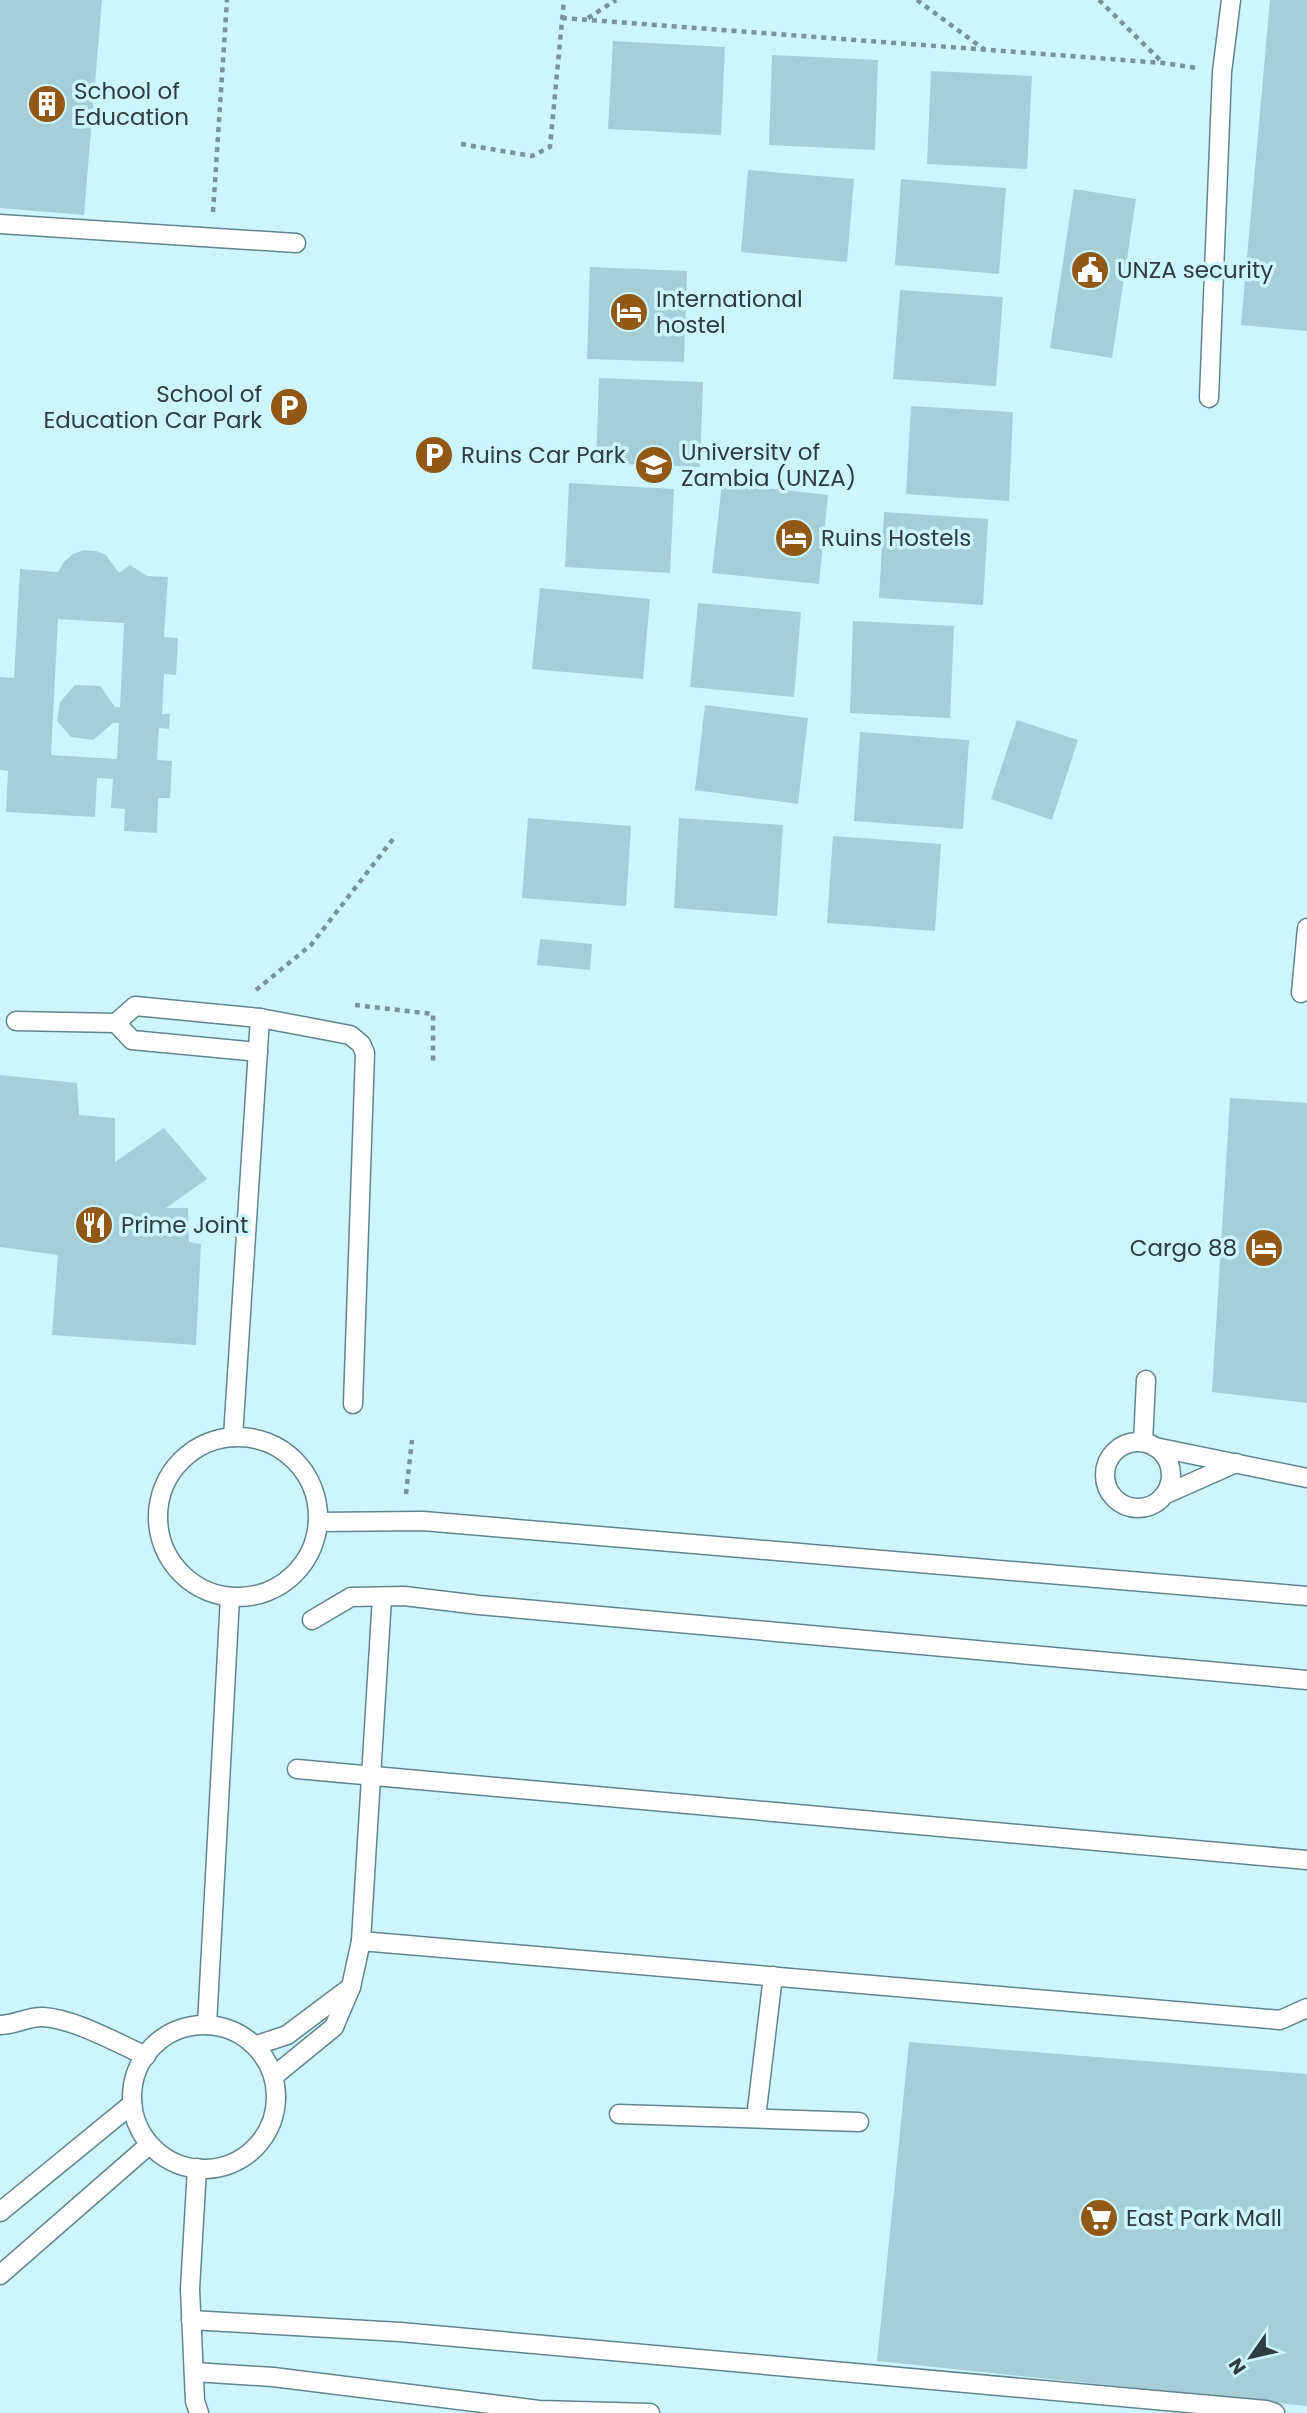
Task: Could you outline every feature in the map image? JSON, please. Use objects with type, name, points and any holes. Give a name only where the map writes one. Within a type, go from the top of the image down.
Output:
[{"type":"lane","points":[[1209,398],[1222,72],[1231,0]]},
{"type":"lane","points":[[0,224],[296,243]]},
{"type":"lane","points":[[1301,993],[1307,928]]},
{"type":"lane","points":[[16,1021],[116,1023],[135,1006],[260,1018],[350,1035],[361,1044],[365,1053],[354,1404]]},
{"type":"lane","points":[[233,1437],[260,1018]]},
{"type":"lane","points":[[116,1023],[132,1040],[258,1052]]},
{"type":"lane","points":[[1146,1380],[1149,1444]]},
{"type":"lane","points":[[233,1437],[251,1438],[267,1443],[295,1461],[313,1489],[317,1505],[318,1522],[312,1549],[297,1572],[267,1593],[249,1597],[230,1597],[211,1592],[194,1583],[179,1570],[167,1554],[160,1535],[158,1516],[161,1496],[169,1477],[181,1461],[196,1449],[233,1437]]},
{"type":"lane","points":[[1236,1463],[1166,1494],[1157,1503],[1145,1508],[1132,1508],[1120,1503],[1105,1482],[1105,1469],[1110,1457],[1118,1448],[1130,1443],[1149,1444],[1307,1478]]},
{"type":"lane","points":[[1149,1444],[1165,1456],[1171,1468],[1171,1482],[1166,1494]]},
{"type":"lane","points":[[318,1522],[423,1521],[1307,1596]]},
{"type":"lane","points":[[312,1620],[351,1597],[404,1596],[505,1608],[1307,1680]]},
{"type":"lane","points":[[207,2025],[230,1597]]},
{"type":"lane","points":[[274,2076],[334,2027],[351,1987],[360,1941],[382,1597]]},
{"type":"lane","points":[[296,1769],[1307,1860]]},
{"type":"lane","points":[[360,1941],[1280,2020],[1307,2008]]},
{"type":"lane","points":[[756,2118],[773,1976]]},
{"type":"lane","points":[[257,2045],[287,2035],[351,1987]]},
{"type":"lane","points":[[0,2025],[42,2016],[72,2024],[146,2056]]},
{"type":"lane","points":[[207,2025],[220,2025],[257,2045],[274,2076],[274,2115],[265,2134],[237,2161],[215,2168],[183,2167],[159,2155],[149,2145],[134,2119],[131,2091],[138,2067],[155,2045],[179,2029],[207,2025]]},
{"type":"lane","points":[[0,2212],[132,2104]]},
{"type":"lane","points":[[619,2114],[859,2122]]},
{"type":"lane","points":[[0,2275],[149,2145]]},
{"type":"lane","points":[[197,2168],[190,2289],[195,2401],[199,2413]]},
{"type":"lane","points":[[191,2320],[400,2332],[1266,2410],[1275,2413]]},
{"type":"lane","points":[[194,2372],[273,2377],[539,2410],[650,2413]]},
{"type":"path","points":[[211,237],[227,0]]},
{"type":"path","points":[[461,144],[532,156],[550,147],[564,0]]},
{"type":"path","points":[[588,18],[617,0]]},
{"type":"path","points":[[917,0],[986,51]]},
{"type":"path","points":[[1099,0],[1163,63]]},
{"type":"path","points":[[562,18],[1163,63],[1222,72]]},
{"type":"path","points":[[253,992],[311,945],[393,839]]},
{"type":"path","points":[[412,1440],[405,1494],[414,1496]]},
{"type":"building","name":"School of Education","points":[[0,0],[102,0],[84,215],[0,208]]},
{"type":"building","points":[[1270,0],[1307,0],[1307,331],[1241,325]]},
{"type":"building","points":[[613,41],[725,47],[721,135],[608,129]]},
{"type":"building","points":[[772,55],[878,60],[875,150],[769,145]]},
{"type":"building","points":[[931,71],[1032,76],[1027,169],[927,164]]},
{"type":"building","points":[[748,170],[854,179],[847,262],[741,252]]},
{"type":"building","points":[[901,179],[1006,188],[999,274],[895,265]]},
{"type":"building","points":[[1074,189],[1136,199],[1112,358],[1050,348]]},
{"type":"building","points":[[590,267],[687,271],[684,362],[587,359]]},
{"type":"building","points":[[900,290],[1003,297],[996,386],[893,379]]},
{"type":"building","points":[[599,378],[703,382],[700,467],[596,463]]},
{"type":"building","points":[[911,406],[1013,412],[1009,501],[906,494]]},
{"type":"building","points":[[569,483],[674,489],[670,573],[565,567]]},
{"type":"building","points":[[722,483],[828,495],[819,584],[712,573]]},
{"type":"building","points":[[884,512],[988,519],[983,605],[879,598]]},
{"type":"building","points":[[84,550],[96,551],[106,555],[119,573],[130,565],[147,576],[168,577],[164,637],[178,638],[176,675],[164,674],[162,714],[170,714],[169,729],[159,728],[157,760],[172,761],[170,798],[158,798],[157,833],[124,831],[125,809],[111,808],[113,779],[97,778],[95,817],[6,812],[8,771],[0,770],[0,677],[14,678],[20,569],[58,572],[73,554]],"holes":[[[58,619],[124,623],[120,707],[115,707],[100,686],[75,685],[60,702],[57,721],[71,737],[93,740],[113,723],[119,723],[117,759],[51,755]]]},
{"type":"building","points":[[540,588],[650,599],[643,679],[532,669]]},
{"type":"building","points":[[698,603],[801,612],[794,697],[690,687]]},
{"type":"building","points":[[853,621],[954,626],[950,718],[850,713]]},
{"type":"building","points":[[705,705],[808,718],[798,804],[695,790]]},
{"type":"building","points":[[1017,720],[1078,740],[1052,820],[991,799]]},
{"type":"building","points":[[860,732],[969,740],[963,829],[854,821]]},
{"type":"building","points":[[528,818],[631,826],[626,906],[522,898]]},
{"type":"building","points":[[679,818],[783,825],[777,916],[674,908]]},
{"type":"building","points":[[833,836],[941,844],[935,931],[827,923]]},
{"type":"building","points":[[540,939],[592,944],[590,970],[537,965]]},
{"type":"building","name":"Prime Joint","points":[[0,1075],[77,1083],[79,1115],[115,1118],[115,1162],[164,1128],[207,1179],[166,1208],[188,1208],[189,1242],[201,1244],[196,1345],[52,1335],[58,1255],[0,1247]]},
{"type":"building","name":"Cargo 88","points":[[1230,1098],[1307,1103],[1307,1403],[1212,1392]]},
{"type":"building","name":"East Park Mall","points":[[909,2042],[1307,2074],[1307,2406],[877,2361]]},
{"type":"place","name":"School of Education","points":[[47,104]]},
{"type":"place","name":"UNZA security","points":[[1090,270]]},
{"type":"place","name":"International hostel","points":[[629,312]]},
{"type":"place","name":"School of Education Car Park","points":[[289,407]]},
{"type":"place","name":"Ruins Car Park","points":[[434,455]]},
{"type":"place","name":"University of Zambia (UNZA)","points":[[654,465]]},
{"type":"place","name":"Ruins Hostels","points":[[794,538]]},
{"type":"place","name":"Prime Joint","points":[[94,1225]]},
{"type":"place","name":"Cargo 88","points":[[1264,1248]]},
{"type":"place","name":"East Park Mall","points":[[1099,2218]]}]
